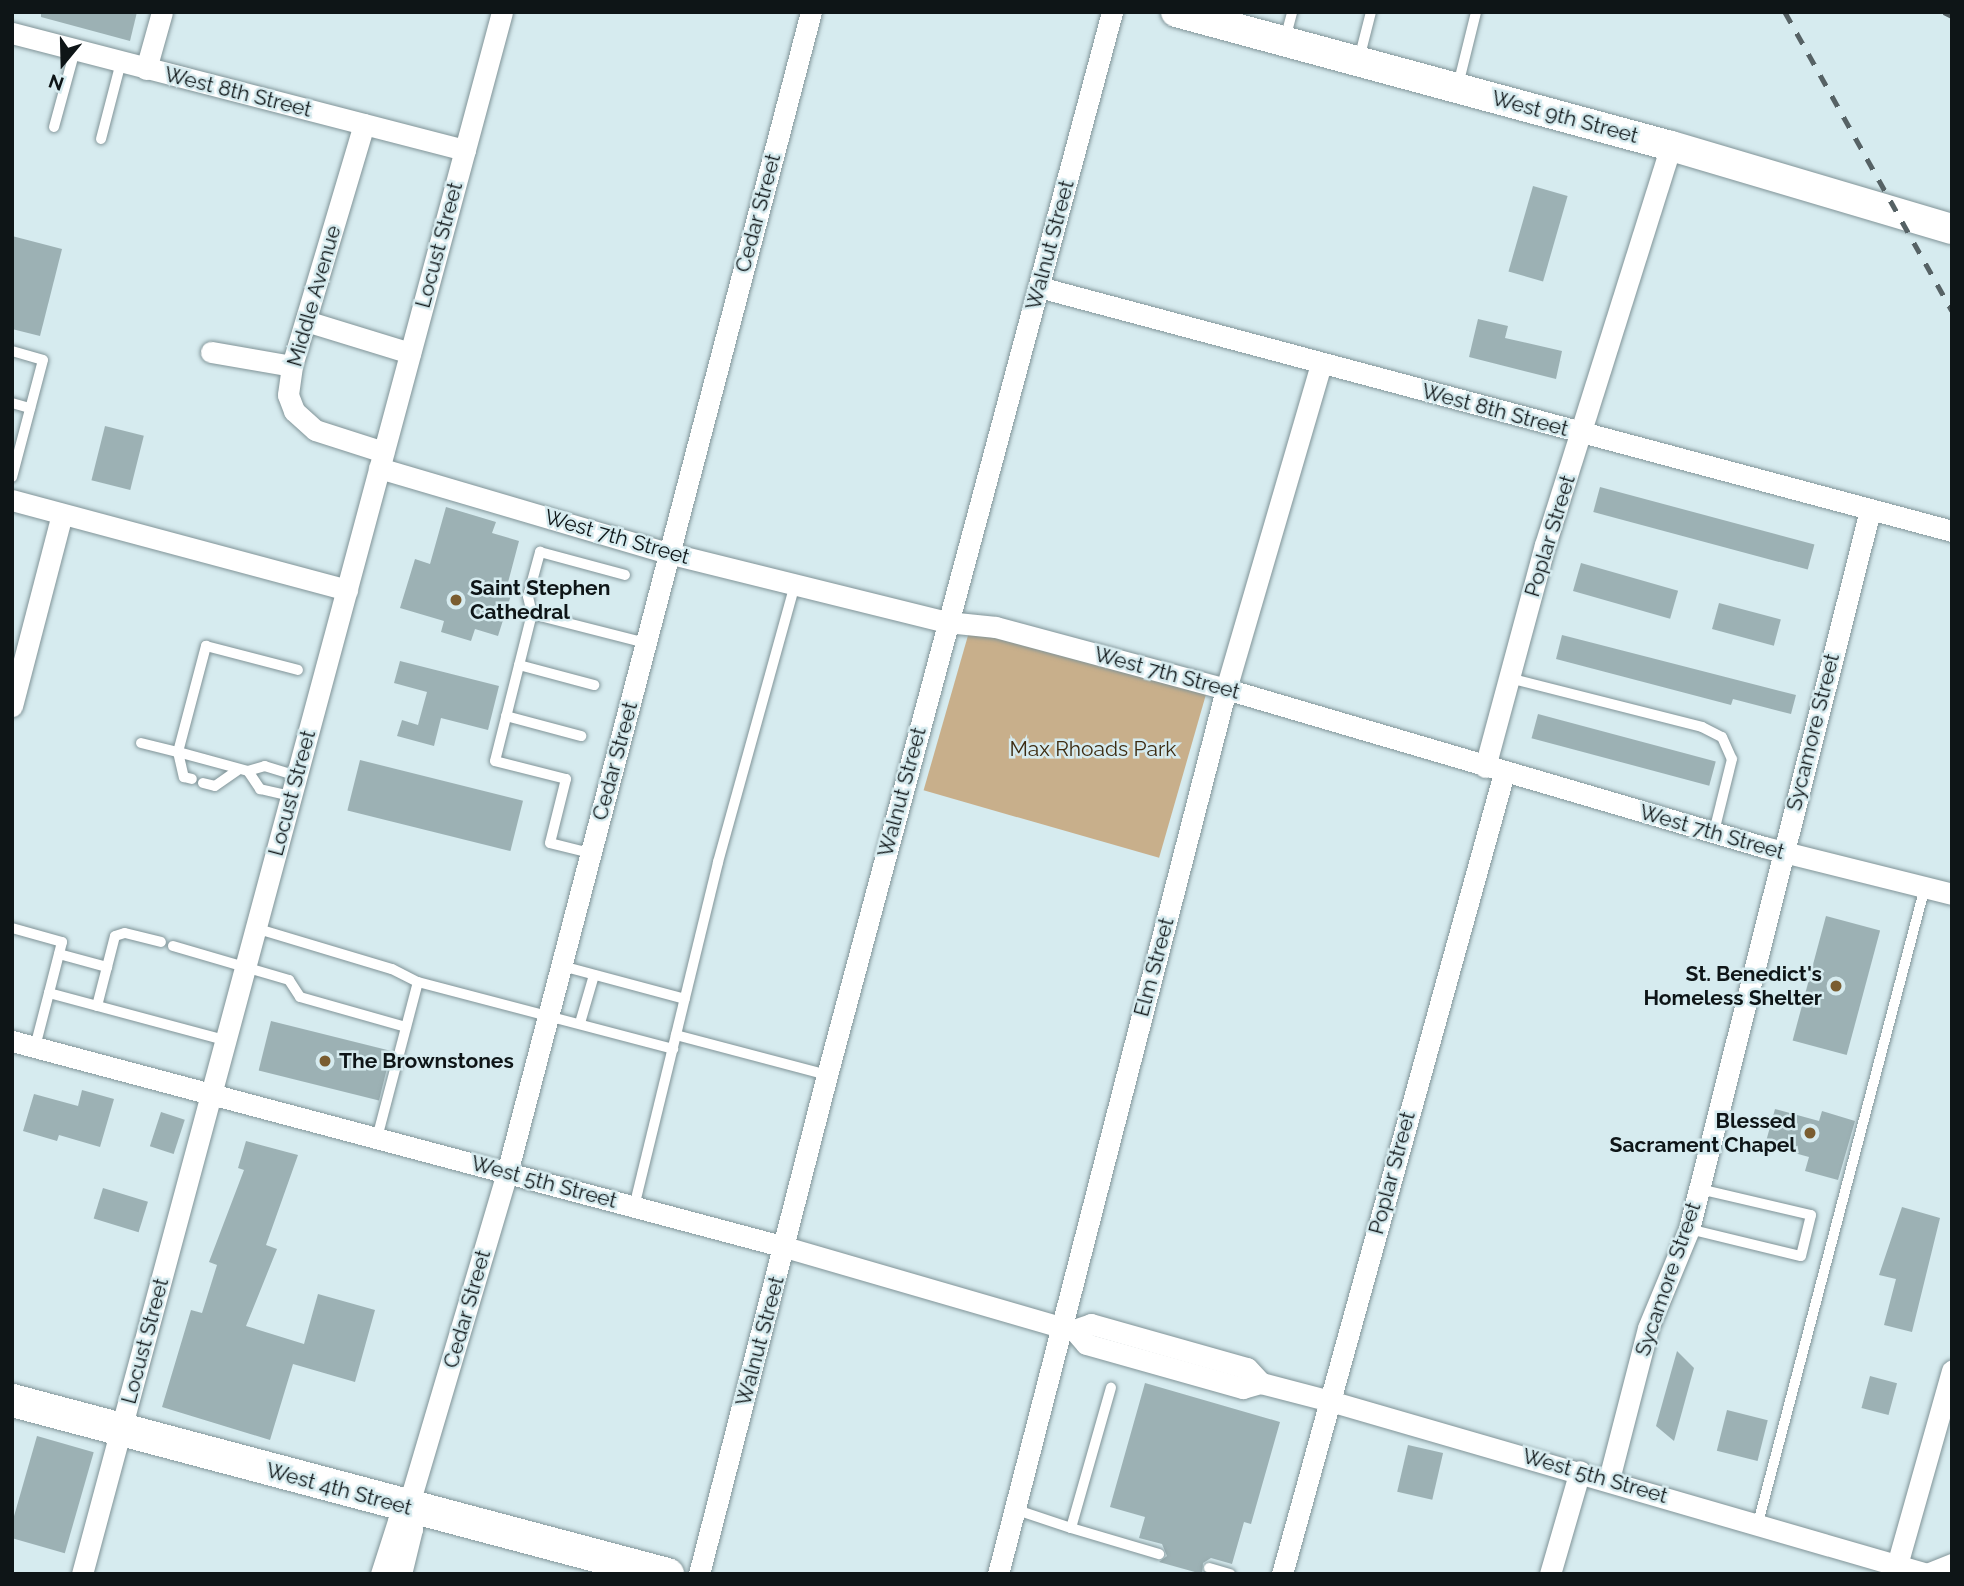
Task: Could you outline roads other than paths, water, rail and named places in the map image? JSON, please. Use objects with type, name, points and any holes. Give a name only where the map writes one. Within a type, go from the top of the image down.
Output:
[{"type":"main road","name":"West 4th Street","points":[[12,1400],[667,1574]]},
{"type":"street","points":[[146,69],[162,12]]},
{"type":"street","name":"Locust Street","points":[[82,1574],[502,12]]},
{"type":"street","name":"Cedar Street","points":[[381,1574],[398,1521],[408,1507],[507,1172],[811,12]]},
{"type":"street","name":"Walnut Street","points":[[699,1574],[827,1075],[1112,12]]},
{"type":"street","name":"West 9th Street","points":[[1176,12],[1671,146],[1952,229]]},
{"type":"street","name":"West 8th Street","points":[[12,33],[465,150]]},
{"type":"street","name":"Middle Avenue","points":[[364,124],[292,366],[288,395],[304,423],[381,460]]},
{"type":"street","name":"Poplar Street","points":[[1282,1574],[1495,770],[1509,678],[1545,545],[1583,433],[1671,146]]},
{"type":"street","name":"West 8th Street","points":[[1039,287],[1952,531]]},
{"type":"street","points":[[306,321],[410,353]]},
{"type":"street","points":[[211,352],[292,366]]},
{"type":"street","name":"Elm Street","points":[[998,1574],[1014,1509],[1067,1328],[1226,689],[1321,364]]},
{"type":"street","name":"West 7th Street","points":[[381,460],[668,553],[947,622],[996,627],[1226,689],[1785,853],[1952,894]]},
{"type":"street","points":[[12,500],[346,590]]},
{"type":"street","name":"Sycamore Street","points":[[1609,1479],[1648,1328],[1689,1229],[1870,510]]},
{"type":"street","points":[[13,699],[17,662],[62,514]]},
{"type":"street","name":"West 5th Street","points":[[12,1041],[785,1247],[1067,1328],[1086,1344],[1243,1388],[1262,1383],[1330,1401],[1609,1479],[1922,1573],[1952,1564]]},
{"type":"street","points":[[1898,1565],[1952,1371]]},
{"type":"street","points":[[1550,1574],[1580,1471]]},
{"type":"street","name":"Cedar Street","points":[[401,1574],[412,1529],[408,1507]]},
{"type":"lane","points":[[1285,42],[1292,12]]},
{"type":"lane","points":[[1358,61],[1371,12]]},
{"type":"lane","points":[[1457,88],[1476,12]]},
{"type":"lane","points":[[54,127],[75,50]]},
{"type":"lane","points":[[101,139],[121,62]]},
{"type":"lane","points":[[12,351],[43,360],[12,477]]},
{"type":"lane","points":[[12,403],[30,408]]},
{"type":"lane","points":[[590,853],[550,843],[566,779],[495,761],[533,614],[528,596],[540,552],[625,575]]},
{"type":"lane","points":[[634,1207],[685,999],[795,584]]},
{"type":"lane","points":[[533,614],[646,643]]},
{"type":"lane","points":[[297,775],[265,766],[243,770],[215,786],[184,777],[178,752],[206,646],[298,670]]},
{"type":"lane","points":[[519,665],[594,685]]},
{"type":"lane","points":[[1509,678],[1702,727],[1722,737],[1732,759],[1714,832]]},
{"type":"lane","points":[[506,716],[581,736]]},
{"type":"lane","points":[[141,743],[243,770],[260,789],[291,796]]},
{"type":"lane","points":[[1758,1523],[1925,887]]},
{"type":"lane","points":[[12,928],[62,942],[35,1047]]},
{"type":"lane","points":[[256,928],[392,968],[418,982],[673,1049]]},
{"type":"lane","points":[[97,1006],[115,936],[125,933],[161,942]]},
{"type":"lane","points":[[173,946],[289,980],[300,997],[406,1027]]},
{"type":"lane","points":[[59,954],[107,967]]},
{"type":"lane","points":[[562,966],[685,999]]},
{"type":"lane","points":[[580,1023],[594,975]]},
{"type":"lane","points":[[377,1138],[418,982]]},
{"type":"lane","points":[[49,993],[225,1040]]},
{"type":"lane","points":[[677,1035],[827,1075]]},
{"type":"lane","points":[[1689,1229],[1801,1256],[1811,1215],[1699,1189]]},
{"type":"lane","points":[[1071,1528],[1111,1388]]},
{"type":"lane","points":[[1014,1509],[1159,1554]]},
{"type":"lane","points":[[1209,1568],[1230,1574]]},
{"type":"railway","points":[[1785,12],[1952,311]]},
{"type":"railway","points":[[1944,12],[1952,16]]},
{"type":"place","name":"Saint Stephen Cathedral","points":[[456,600]]},
{"type":"place","name":"St. Benedict's Homeless Shelter","points":[[1836,986]]},
{"type":"place","name":"The Brownstones","points":[[325,1061]]},
{"type":"place","name":"Blessed Sacrament Chapel","points":[[1810,1133]]},
{"type":"park label","name":"Max Rhoads Park","points":[[1093,749]]}]
